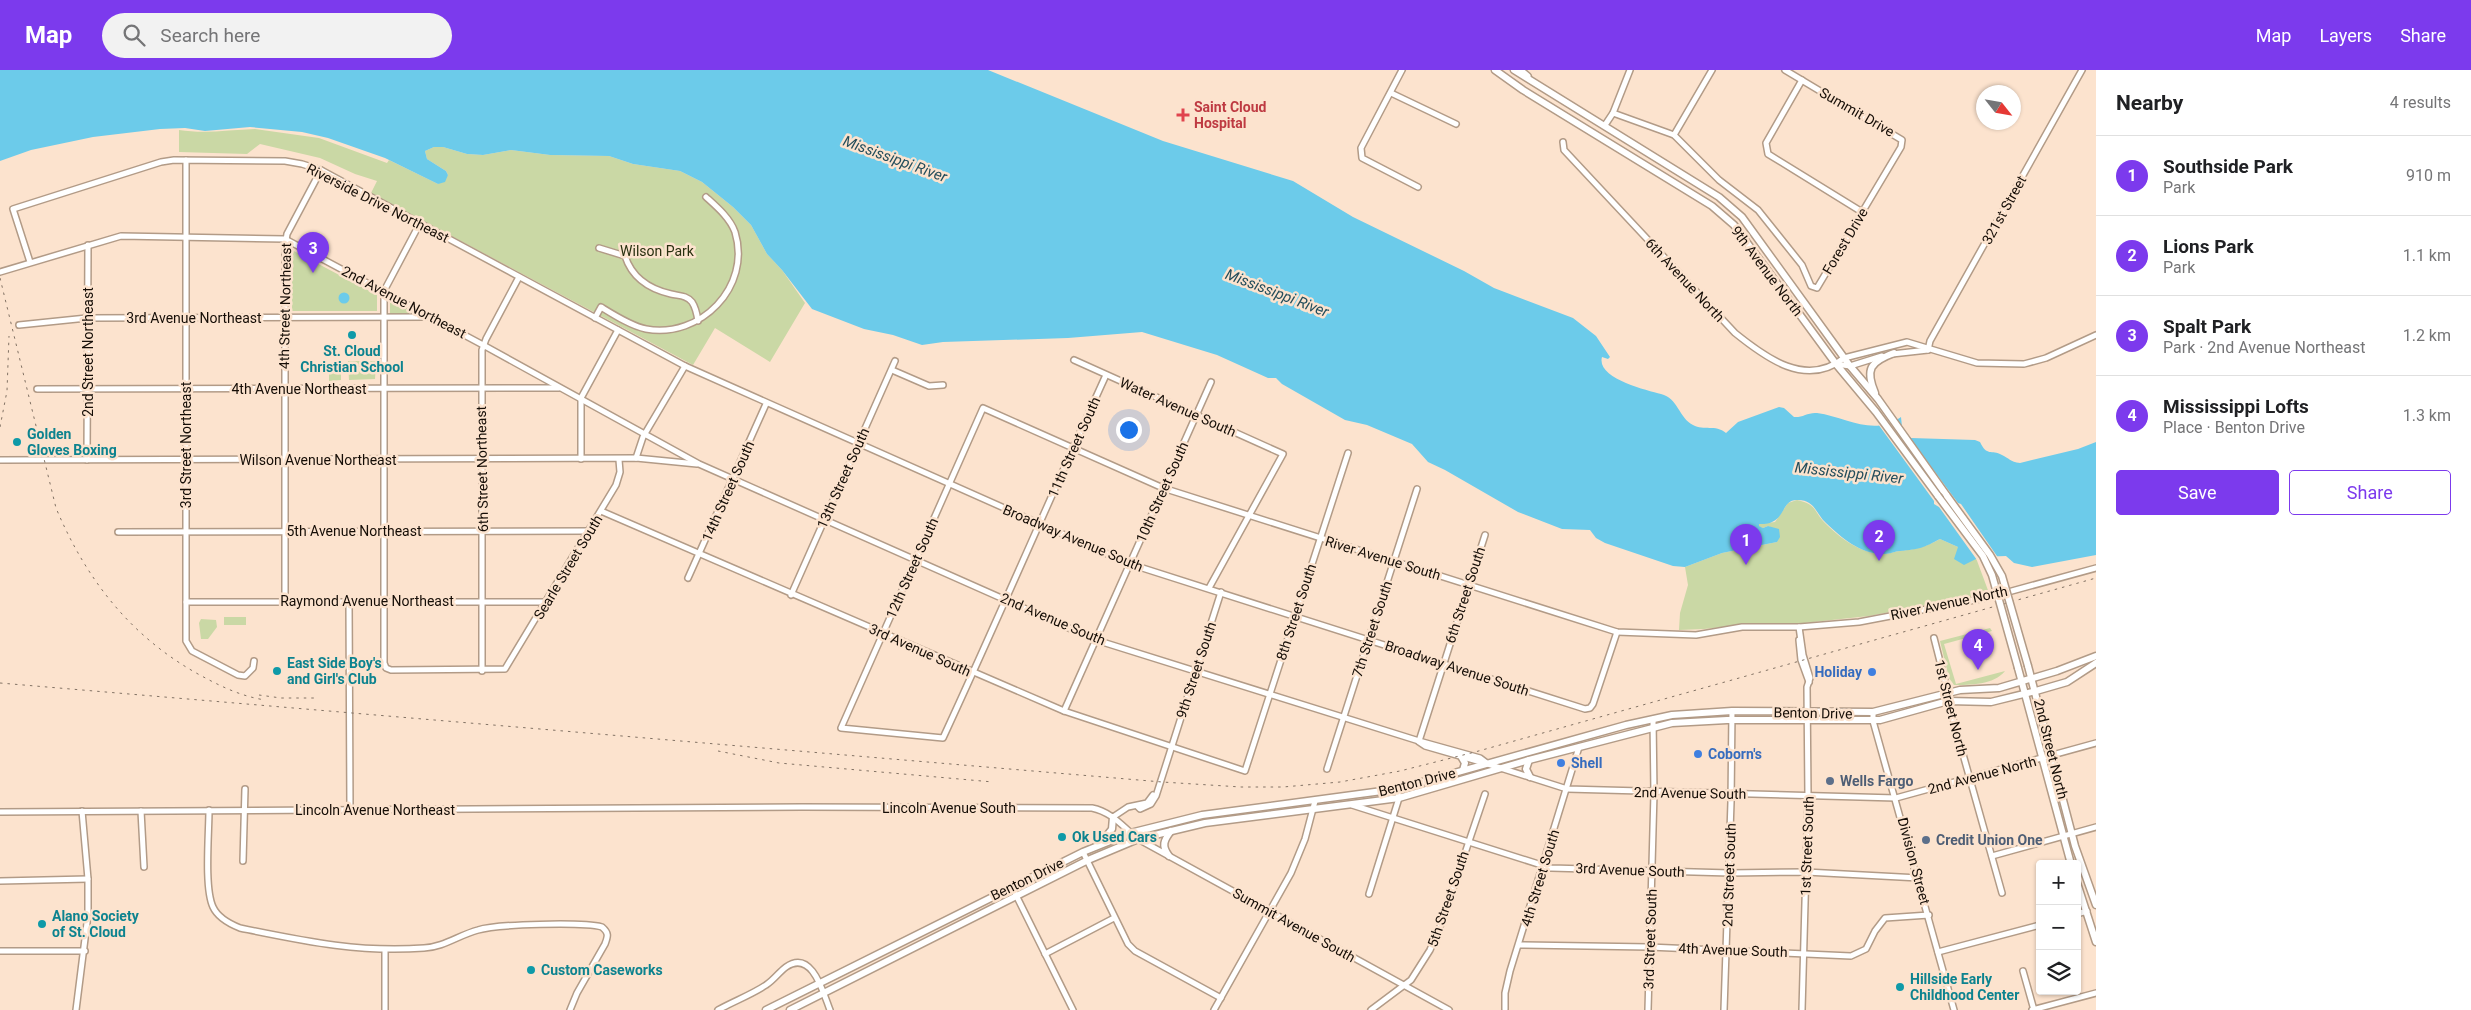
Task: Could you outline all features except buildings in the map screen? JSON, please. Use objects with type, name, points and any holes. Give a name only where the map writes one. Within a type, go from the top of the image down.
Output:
[{"type":"main road","name":"9th Avenue North","points":[[1495,70],[1523,90],[1723,216],[1743,237],[1836,364],[1876,412],[1983,556],[1992,574],[2063,837]]},
{"type":"main road","name":"9th Avenue North","points":[[1514,70],[1719,197],[1742,217],[1844,358],[1878,399],[1990,555],[2002,576],[2028,666]]},
{"type":"main road","points":[[1878,399],[1869,374],[1870,368],[1875,362],[1894,353]]},
{"type":"main road","name":"Benton Drive","points":[[766,1010],[1083,852],[1130,833],[1202,816],[1397,789],[1653,719],[1691,712],[1873,712],[1967,689],[1993,690],[2058,671],[2096,656]]},
{"type":"main road","name":"Benton Drive","points":[[790,1010],[1088,860],[1138,839],[1205,823],[1399,798],[1578,747],[1654,727],[1690,721],[1873,721],[1948,701],[1991,702],[2036,692],[2067,682],[2096,663]]},
{"type":"main road","name":"2nd Street North","points":[[2028,666],[2053,755],[2071,834],[2096,905]]},
{"type":"main road","points":[[1462,758],[1465,762],[1463,770]]},
{"type":"main road","points":[[1529,760],[1526,769],[1530,777]]},
{"type":"main road","points":[[1098,846],[1112,828],[1113,817]]},
{"type":"main road","points":[[1168,856],[1165,852],[1164,842],[1171,831]]},
{"type":"main road","points":[[2063,837],[2070,860]]},
{"type":"main road","points":[[2081,894],[2096,942]]},
{"type":"street","points":[[1402,70],[1361,148],[1362,158],[1418,187]]},
{"type":"street","points":[[1521,70],[1548,92]]},
{"type":"street","points":[[1605,125],[1613,113],[1630,70]]},
{"type":"street","points":[[1613,113],[1674,135],[1712,70]]},
{"type":"street","name":"Summit Drive","points":[[1785,70],[1902,140]]},
{"type":"street","name":"321st Street","points":[[1928,350],[1930,341],[2082,70]]},
{"type":"street","points":[[1802,80],[1766,143],[1768,154],[1862,212]]},
{"type":"street","points":[[1391,92],[1456,124]]},
{"type":"street","name":"Forest Drive","points":[[1674,135],[1720,180],[1758,210],[1802,265],[1811,286],[1817,288],[1901,148],[1902,140]]},
{"type":"street","name":"6th Avenue North","points":[[1563,142],[1564,150],[1735,333],[1757,351],[1789,368],[1803,371],[1818,371],[1836,364]]},
{"type":"street","name":"Riverside Drive Northeast","points":[[30,262],[13,208],[162,162],[186,160],[293,162],[321,170],[685,366]]},
{"type":"street","name":"3rd Street Northeast","points":[[186,160],[186,642],[192,651],[238,675],[245,676],[249,672],[254,660]]},
{"type":"street","name":"4th Street Northeast","points":[[285,601],[285,239],[321,170]]},
{"type":"street","points":[[595,318],[601,306],[644,329],[682,329],[698,321],[714,309],[730,289],[736,272],[739,252],[735,231],[725,214],[706,197]]},
{"type":"street","points":[[420,223],[384,291],[384,663],[386,668],[391,670],[482,671]]},
{"type":"street","name":"2nd Avenue Northeast","points":[[0,272],[121,236],[285,239],[645,433]]},
{"type":"street","name":"2nd Street Northeast","points":[[87,460],[88,245]]},
{"type":"street","points":[[599,248],[625,256],[630,270],[638,279],[646,284],[670,294],[685,296],[695,308],[698,321]]},
{"type":"street","name":"6th Street Northeast","points":[[482,671],[481,388],[483,345],[519,277]]},
{"type":"street","name":"3rd Avenue Northeast","points":[[18,326],[88,318],[285,319],[430,317]]},
{"type":"street","points":[[581,459],[581,398],[618,330]]},
{"type":"street","points":[[1836,364],[1844,358],[1907,342],[1920,345],[1928,350],[1977,363],[2024,364],[2046,358],[2096,335]]},
{"type":"street","points":[[1836,364],[1850,366],[1894,353],[1906,351],[1919,353],[1928,350]]},
{"type":"street","name":"Water Avenue South","points":[[1074,360],[1282,454],[1248,516]]},
{"type":"street","name":"13th Street South","points":[[791,595],[895,361]]},
{"type":"street","points":[[636,458],[645,433],[685,366]]},
{"type":"street","name":"Broadway Avenue South","points":[[685,366],[766,404],[1130,564],[1585,709],[1590,708],[1593,704],[1617,632]]},
{"type":"street","points":[[892,370],[929,386],[943,385]]},
{"type":"street","name":"11th Street South","points":[[943,738],[1106,375]]},
{"type":"street","name":"10th Street South","points":[[1064,711],[1211,382]]},
{"type":"street","name":"4th Avenue Northeast","points":[[37,389],[561,388]]},
{"type":"street","name":"14th Street South","points":[[688,578],[766,404]]},
{"type":"street","name":"River Avenue South","points":[[983,408],[1163,488],[1617,632],[1696,635],[1742,627],[1799,627]]},
{"type":"street","name":"12th Street South","points":[[943,738],[841,728],[983,408]]},
{"type":"street","name":"2nd Avenue South","points":[[645,433],[699,464],[1096,640],[1419,742],[1480,758],[1488,764]]},
{"type":"street","name":"8th Street South","points":[[1245,771],[1348,453]]},
{"type":"street","name":"2nd Avenue South","points":[[636,458],[699,464]]},
{"type":"street","name":"Wilson Avenue Northeast","points":[[0,460],[619,460],[636,458]]},
{"type":"street","name":"Searle Street South","points":[[482,671],[505,670],[548,602],[616,485],[620,472],[619,460]]},
{"type":"street","name":"7th Street South","points":[[1327,770],[1417,489]]},
{"type":"street","name":"3rd Avenue South","points":[[601,511],[791,595],[1064,711],[1245,771]]},
{"type":"street","points":[[1209,588],[1248,516]]},
{"type":"street","name":"5th Avenue Northeast","points":[[118,532],[589,532]]},
{"type":"street","name":"6th Street South","points":[[1419,742],[1484,535]]},
{"type":"street","name":"River Avenue North","points":[[1799,627],[1859,622],[1990,597],[2096,568]]},
{"type":"street","name":"9th Street South","points":[[1113,817],[1128,807],[1137,806],[1144,808],[1154,800],[1221,592]]},
{"type":"street","name":"Raymond Avenue Northeast","points":[[186,602],[548,602]]},
{"type":"street","points":[[349,602],[350,810]]},
{"type":"street","name":"1st Street South","points":[[1799,627],[1799,654],[1809,682],[1807,687],[1808,796],[1802,1010]]},
{"type":"street","name":"1st Street North","points":[[1934,638],[1948,693],[1948,701],[2002,893]]},
{"type":"street","name":"2nd Street South","points":[[1724,1010],[1730,873],[1732,711]]},
{"type":"street","name":"Division Street","points":[[1873,712],[1873,721],[1919,878],[1954,1010]]},
{"type":"street","name":"3rd Street South","points":[[1648,1010],[1654,793],[1653,719]]},
{"type":"street","name":"2nd Avenue South","points":[[1419,742],[1477,763],[1503,768],[1566,789],[1654,793],[1896,798]]},
{"type":"street","name":"2nd Avenue North","points":[[1896,798],[2096,743]]},
{"type":"street","name":"4th Street South","points":[[1505,1010],[1507,984],[1544,866],[1578,747]]},
{"type":"street","points":[[243,861],[245,789]]},
{"type":"street","points":[[1369,894],[1394,819],[1399,798],[1397,789]]},
{"type":"street","name":"5th Street South","points":[[1370,1010],[1405,986],[1418,972],[1436,939],[1485,794]]},
{"type":"street","points":[[1214,1010],[1291,873],[1305,839],[1315,801]]},
{"type":"street","name":"3rd Avenue South","points":[[1350,805],[1551,868],[1730,873],[1806,872],[1919,878]]},
{"type":"street","name":"Lincoln Avenue Northeast","points":[[0,812],[750,807]]},
{"type":"street","name":"Lincoln Avenue South","points":[[750,807],[1092,808],[1113,817],[1138,839]]},
{"type":"street","points":[[209,810],[210,898],[213,907],[222,918],[240,928],[336,947],[385,950],[435,946],[476,930],[497,926],[596,926],[607,931],[605,944],[577,993],[570,1010]]},
{"type":"street","points":[[76,1010],[85,951],[88,879],[82,811]]},
{"type":"street","points":[[141,811],[144,867]]},
{"type":"street","points":[[1992,856],[2096,827]]},
{"type":"street","name":"Summit Avenue South","points":[[1138,839],[1449,1010]]},
{"type":"street","points":[[1083,852],[1128,944],[1136,951],[1221,998]]},
{"type":"street","points":[[0,881],[88,879]]},
{"type":"street","points":[[1012,887],[1073,1010]]},
{"type":"street","points":[[2081,913],[2087,911]]},
{"type":"street","name":"4th Avenue South","points":[[1519,944],[1649,947],[1851,956],[1866,949],[1879,924],[1886,918],[1928,915]]},
{"type":"street","points":[[1045,954],[1114,918]]},
{"type":"street","points":[[1938,952],[2036,927]]},
{"type":"street","points":[[385,950],[385,1010]]},
{"type":"street","points":[[0,951],[85,951]]},
{"type":"street","points":[[718,1010],[768,984],[786,967],[795,962],[804,963],[811,969],[830,1010]]},
{"type":"street","points":[[2024,971],[2033,1010],[2096,993]]},
{"type":"green space","name":"Wilson Park","points":[[255,129],[319,138],[387,163],[389,160],[438,184],[448,175],[446,171],[427,159],[425,151],[434,147],[443,147],[467,154],[483,155],[511,150],[550,155],[609,156],[633,164],[680,171],[702,182],[733,207],[751,225],[767,254],[782,270],[805,303],[770,362],[715,328],[693,365],[371,193],[377,181],[355,174],[320,158],[260,144],[247,154],[179,152],[179,130],[207,132]]},
{"type":"green space","points":[[292,250],[377,295],[377,311],[292,311]]},
{"type":"green space","points":[[390,299],[419,314],[390,315]]},
{"type":"green space","points":[[348,361],[376,361],[375,379],[349,380]]},
{"type":"green space","points":[[329,369],[339,369],[341,380],[329,381]]},
{"type":"green space","points":[[1797,500],[1811,506],[1825,523],[1845,540],[1868,552],[1887,554],[1920,547],[1940,539],[1958,547],[1971,560],[1976,558],[1989,593],[1869,616],[1804,623],[1759,623],[1679,630],[1680,613],[1688,585],[1685,567],[1722,553],[1777,542],[1779,531],[1768,526],[1763,528],[1758,526],[1759,524],[1775,522],[1788,503]]},
{"type":"green space","points":[[224,617],[246,617],[246,625],[224,625]]},
{"type":"green space","points":[[201,619],[216,620],[217,627],[208,639],[201,639],[199,623]]},
{"type":"green space","points":[[1990,628],[1992,631],[1944,644],[1956,684],[2005,671],[1988,682],[1954,685],[1949,678],[1940,641]]},
{"type":"water","name":"Mississippi River","points":[[0,70],[988,70],[1163,141],[1293,181],[1353,217],[1464,271],[1494,288],[1573,318],[1596,336],[1610,357],[1608,359],[1602,357],[1602,364],[1607,371],[1624,382],[1667,396],[1684,418],[1697,427],[1714,428],[1726,433],[1738,422],[1779,407],[1784,408],[1794,417],[1817,413],[1870,426],[1891,423],[1901,417],[1902,427],[1911,438],[1975,440],[1980,442],[1985,450],[1998,453],[2020,463],[2078,449],[2096,442],[2096,555],[2032,567],[2014,563],[2006,556],[1980,557],[1964,565],[1954,559],[1958,547],[1940,539],[1917,549],[1876,554],[1860,549],[1845,540],[1826,523],[1812,505],[1798,500],[1788,503],[1775,521],[1759,524],[1763,528],[1768,526],[1779,529],[1780,537],[1777,542],[1722,553],[1685,567],[1673,566],[1605,543],[1596,538],[1590,530],[1562,529],[1518,512],[1428,462],[1412,444],[1367,425],[1345,420],[1282,384],[1276,378],[1268,378],[1217,355],[1142,332],[1068,338],[943,342],[922,345],[893,335],[864,329],[812,309],[767,254],[751,225],[733,207],[702,182],[680,171],[633,164],[609,156],[550,155],[511,150],[483,155],[467,154],[443,147],[434,147],[425,151],[427,159],[446,171],[448,175],[445,182],[438,184],[385,158],[328,138],[302,132],[250,127],[205,131],[185,128],[160,129],[93,137],[31,150],[0,161]]},
{"type":"water","points":[[344,292],[350,298],[344,304],[338,298]]},
{"type":"pier","points":[[1895,418],[1958,503],[1961,504],[1999,559],[1977,560],[1939,507],[1934,504],[1934,501],[1878,424]]},
{"type":"railway","points":[[0,278],[56,508],[81,559],[113,603],[151,642],[174,659],[214,683],[239,693],[265,700]]},
{"type":"railway","points":[[0,427],[7,391],[9,336]]},
{"type":"railway","points":[[0,683],[1162,782],[1241,787],[1283,787],[1340,782],[1400,771],[1475,752],[2096,578]]},
{"type":"railway","points":[[259,695],[281,698],[314,698]]},
{"type":"railway","points":[[718,751],[779,763],[993,782]]},
{"type":"place","name":"Saint Cloud Hospital","points":[[1183,115]]},
{"type":"place","name":"Spalt Park","points":[[313,273]]},
{"type":"place","name":"St. Cloud Christian School","points":[[352,335]]},
{"type":"place","name":"Golden Gloves Boxing","points":[[17,442]]},
{"type":"place","name":"Lions Park","points":[[1879,561]]},
{"type":"place","name":"Southside Park","points":[[1746,565]]},
{"type":"place","name":"Mississippi Lofts","points":[[1978,670]]},
{"type":"place","name":"East Side Boy's and Girl's Club","points":[[277,671]]},
{"type":"place","name":"Holiday","points":[[1872,672]]},
{"type":"place","name":"Coborn's","points":[[1698,754]]},
{"type":"place","name":"Shell","points":[[1561,763]]},
{"type":"place","name":"Wells Fargo","points":[[1830,781]]},
{"type":"place","name":"Ok Used Cars","points":[[1062,837]]},
{"type":"place","name":"Credit Union One","points":[[1926,840]]},
{"type":"place","name":"Alano Society of St. Cloud","points":[[42,924]]},
{"type":"place","name":"Custom Caseworks","points":[[531,970]]},
{"type":"place","name":"Hillside Early Childhood Center","points":[[1900,987]]}]
